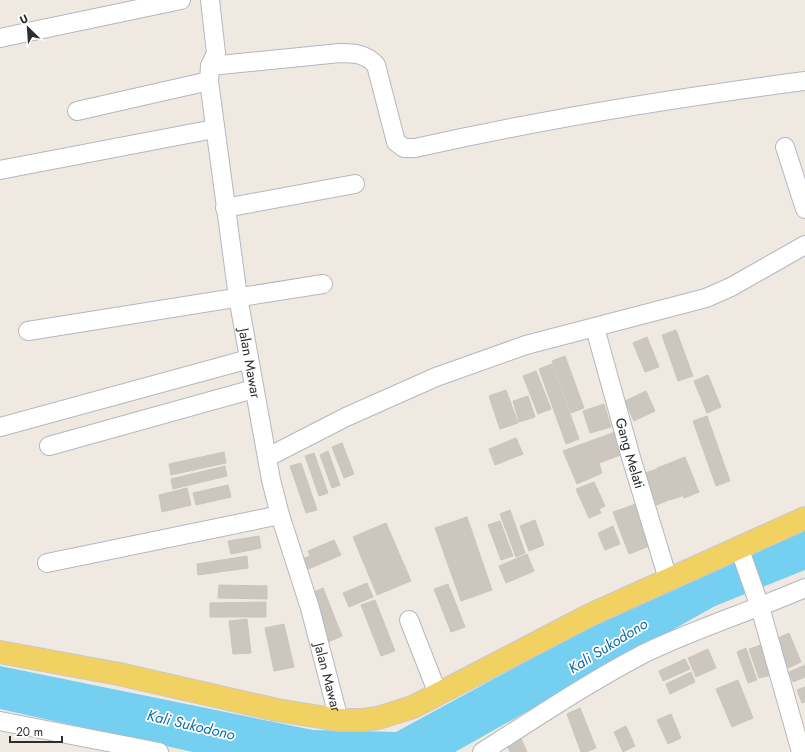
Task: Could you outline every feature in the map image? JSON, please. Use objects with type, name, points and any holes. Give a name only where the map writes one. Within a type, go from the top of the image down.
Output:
[{"type":"main road","points":[[0,652],[119,674],[277,710],[339,720],[363,720],[378,718],[413,707],[590,615],[805,518]]},
{"type":"street","points":[[0,38],[180,0]]},
{"type":"street","name":"Jalan Mawar","points":[[210,0],[216,53],[210,74],[214,129],[238,297],[254,389],[280,515],[310,608],[339,720]]},
{"type":"street","points":[[77,111],[210,74],[340,52],[354,52],[369,58],[376,65],[396,142],[404,148],[415,148],[498,130],[587,114],[805,80]]},
{"type":"street","points":[[0,170],[214,129]]},
{"type":"street","points":[[785,147],[805,209]]},
{"type":"street","points":[[225,208],[355,184]]},
{"type":"street","points":[[268,457],[346,417],[436,377],[526,345],[706,298],[731,287],[805,245]]},
{"type":"street","points":[[28,331],[323,284]]},
{"type":"street","name":"Gang Melati","points":[[595,328],[630,454],[668,579]]},
{"type":"street","points":[[0,427],[249,359]]},
{"type":"street","points":[[49,446],[254,389]]},
{"type":"street","points":[[47,563],[280,515]]},
{"type":"street","points":[[740,548],[758,602],[801,752]]},
{"type":"street","points":[[482,752],[594,682],[646,653],[758,602],[805,588]]},
{"type":"street","points":[[409,620],[438,694]]},
{"type":"street","points":[[0,721],[159,752]]},
{"type":"water","name":"Kali Sukodono","points":[[805,524],[805,570],[715,606],[455,752],[193,752],[0,709],[0,666],[313,730],[396,732],[709,562]]},
{"type":"building","points":[[676,330],[693,376],[678,381],[662,335]]},
{"type":"building","points":[[647,337],[659,367],[645,372],[633,343]]},
{"type":"building","points":[[565,356],[584,408],[571,413],[552,361]]},
{"type":"building","points":[[552,364],[579,439],[566,444],[539,369]]},
{"type":"building","points":[[536,371],[551,409],[538,414],[523,376]]},
{"type":"building","points":[[708,375],[721,407],[707,413],[694,381]]},
{"type":"building","points":[[506,390],[518,423],[500,429],[489,396]]},
{"type":"building","points":[[646,391],[655,411],[634,421],[625,401]]},
{"type":"building","points":[[528,396],[535,417],[519,422],[513,401]]},
{"type":"building","points":[[604,404],[611,427],[590,433],[583,411]]},
{"type":"building","points":[[707,416],[730,481],[716,486],[693,421]]},
{"type":"building","points":[[618,431],[626,453],[599,463],[602,473],[577,484],[563,451]]},
{"type":"building","points":[[516,438],[523,454],[495,465],[489,449]]},
{"type":"building","points":[[342,443],[354,474],[344,478],[332,447]]},
{"type":"building","points":[[328,451],[340,485],[332,488],[320,455]]},
{"type":"building","points":[[224,452],[226,463],[171,475],[169,464]]},
{"type":"building","points":[[314,453],[328,493],[319,496],[305,456]]},
{"type":"building","points":[[685,457],[699,492],[684,498],[670,463]]},
{"type":"building","points":[[301,463],[317,510],[306,513],[290,466]]},
{"type":"building","points":[[670,463],[682,496],[670,500],[657,468]]},
{"type":"building","points":[[225,466],[227,476],[173,489],[171,479]]},
{"type":"building","points":[[657,469],[669,500],[654,506],[642,474]]},
{"type":"building","points":[[594,482],[605,506],[599,509],[601,513],[589,518],[576,489]]},
{"type":"building","points":[[228,485],[231,497],[196,505],[193,493]]},
{"type":"building","points":[[187,488],[191,505],[162,512],[159,495]]},
{"type":"building","points":[[636,504],[652,545],[629,554],[613,512]]},
{"type":"building","points":[[510,510],[525,553],[516,557],[500,514]]},
{"type":"building","points":[[467,517],[492,590],[461,601],[435,528]]},
{"type":"building","points":[[535,520],[544,545],[529,551],[520,526]]},
{"type":"building","points":[[500,521],[513,556],[501,560],[488,525]]},
{"type":"building","points":[[386,523],[411,581],[377,595],[353,537]]},
{"type":"building","points":[[613,526],[620,544],[605,550],[598,533]]},
{"type":"building","points":[[259,536],[261,548],[231,554],[228,541]]},
{"type":"building","points":[[334,540],[341,555],[306,570],[302,559],[310,556],[308,551]]},
{"type":"building","points":[[527,554],[534,571],[506,583],[499,566]]},
{"type":"building","points":[[247,556],[248,568],[198,575],[197,564]]},
{"type":"building","points":[[367,583],[373,597],[349,607],[343,593]]},
{"type":"building","points":[[448,584],[465,627],[451,632],[434,589]]},
{"type":"building","points":[[219,585],[267,586],[267,599],[218,598]]},
{"type":"building","points":[[323,588],[342,636],[328,642],[309,594]]},
{"type":"building","points":[[375,600],[395,651],[381,656],[361,605]]},
{"type":"building","points":[[266,602],[266,617],[210,617],[210,603]]},
{"type":"building","points":[[247,619],[251,653],[233,654],[229,621]]},
{"type":"building","points":[[284,624],[294,667],[274,671],[265,628]]},
{"type":"building","points":[[789,633],[801,662],[788,668],[776,639]]},
{"type":"building","points":[[761,645],[771,675],[759,678],[749,649]]},
{"type":"building","points":[[746,648],[757,680],[748,683],[737,652]]},
{"type":"building","points":[[708,649],[716,668],[696,677],[688,658]]},
{"type":"building","points":[[685,659],[690,669],[663,681],[659,671]]},
{"type":"building","points":[[805,665],[805,677],[793,682],[789,672]]},
{"type":"building","points":[[691,672],[695,682],[670,694],[666,684]]},
{"type":"building","points":[[738,680],[753,718],[732,727],[716,689]]},
{"type":"building","points":[[805,687],[805,702],[802,703],[797,690]]},
{"type":"building","points":[[580,708],[596,748],[586,752],[581,752],[567,714]]},
{"type":"building","points":[[671,714],[681,738],[668,744],[657,720]]},
{"type":"building","points":[[626,726],[635,746],[623,752],[614,732]]},
{"type":"building","points":[[520,736],[527,752],[510,752],[506,742]]}]
